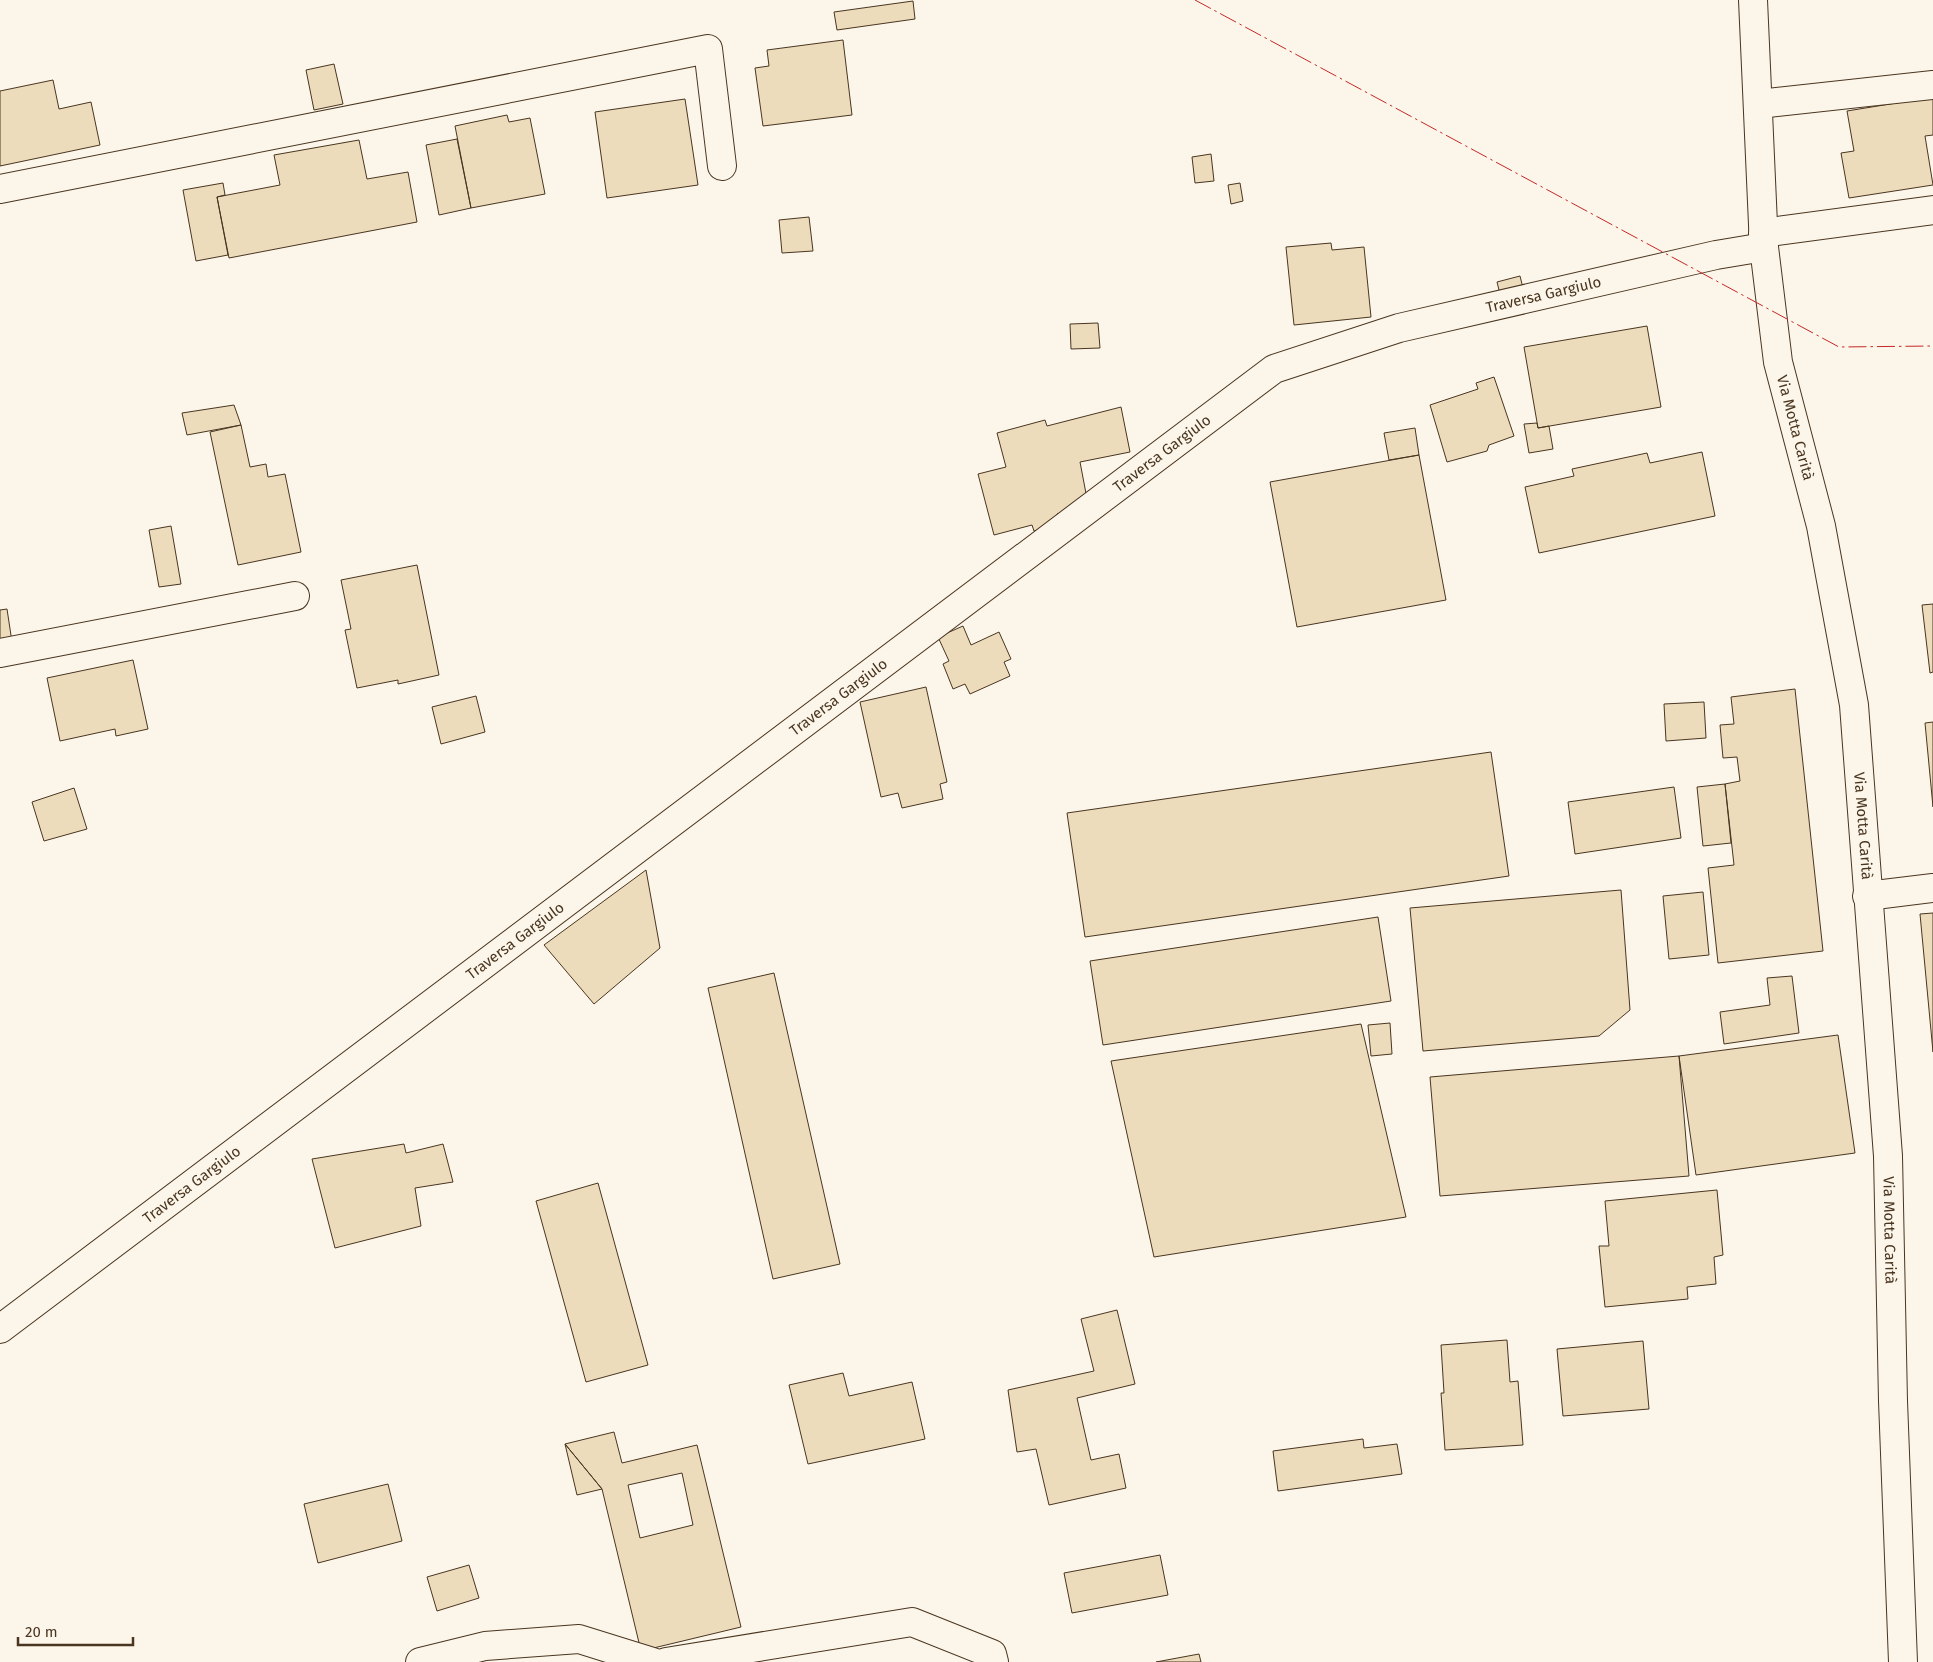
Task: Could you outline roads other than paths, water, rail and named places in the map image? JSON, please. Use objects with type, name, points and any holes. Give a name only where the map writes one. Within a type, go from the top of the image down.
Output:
[{"type":"street","name":"Via Motta Carità","points":[[1754,0],[1764,240],[1778,362],[1821,526],[1852,687],[1888,1156],[1893,1401],[1903,1662]]},
{"type":"street","points":[[0,189],[708,48],[722,166]]},
{"type":"street","points":[[1759,104],[1933,85]]},
{"type":"street","name":"Traversa Gargiulo","points":[[0,1329],[1274,369],[1399,328],[1716,255],[1764,240],[1933,210]]},
{"type":"street","points":[[0,653],[295,596]]},
{"type":"street","points":[[1867,896],[1933,888]]},
{"type":"street","points":[[666,1662],[912,1622],[992,1654],[994,1662]]},
{"type":"street","points":[[420,1662],[485,1646],[579,1639],[654,1662]]}]
